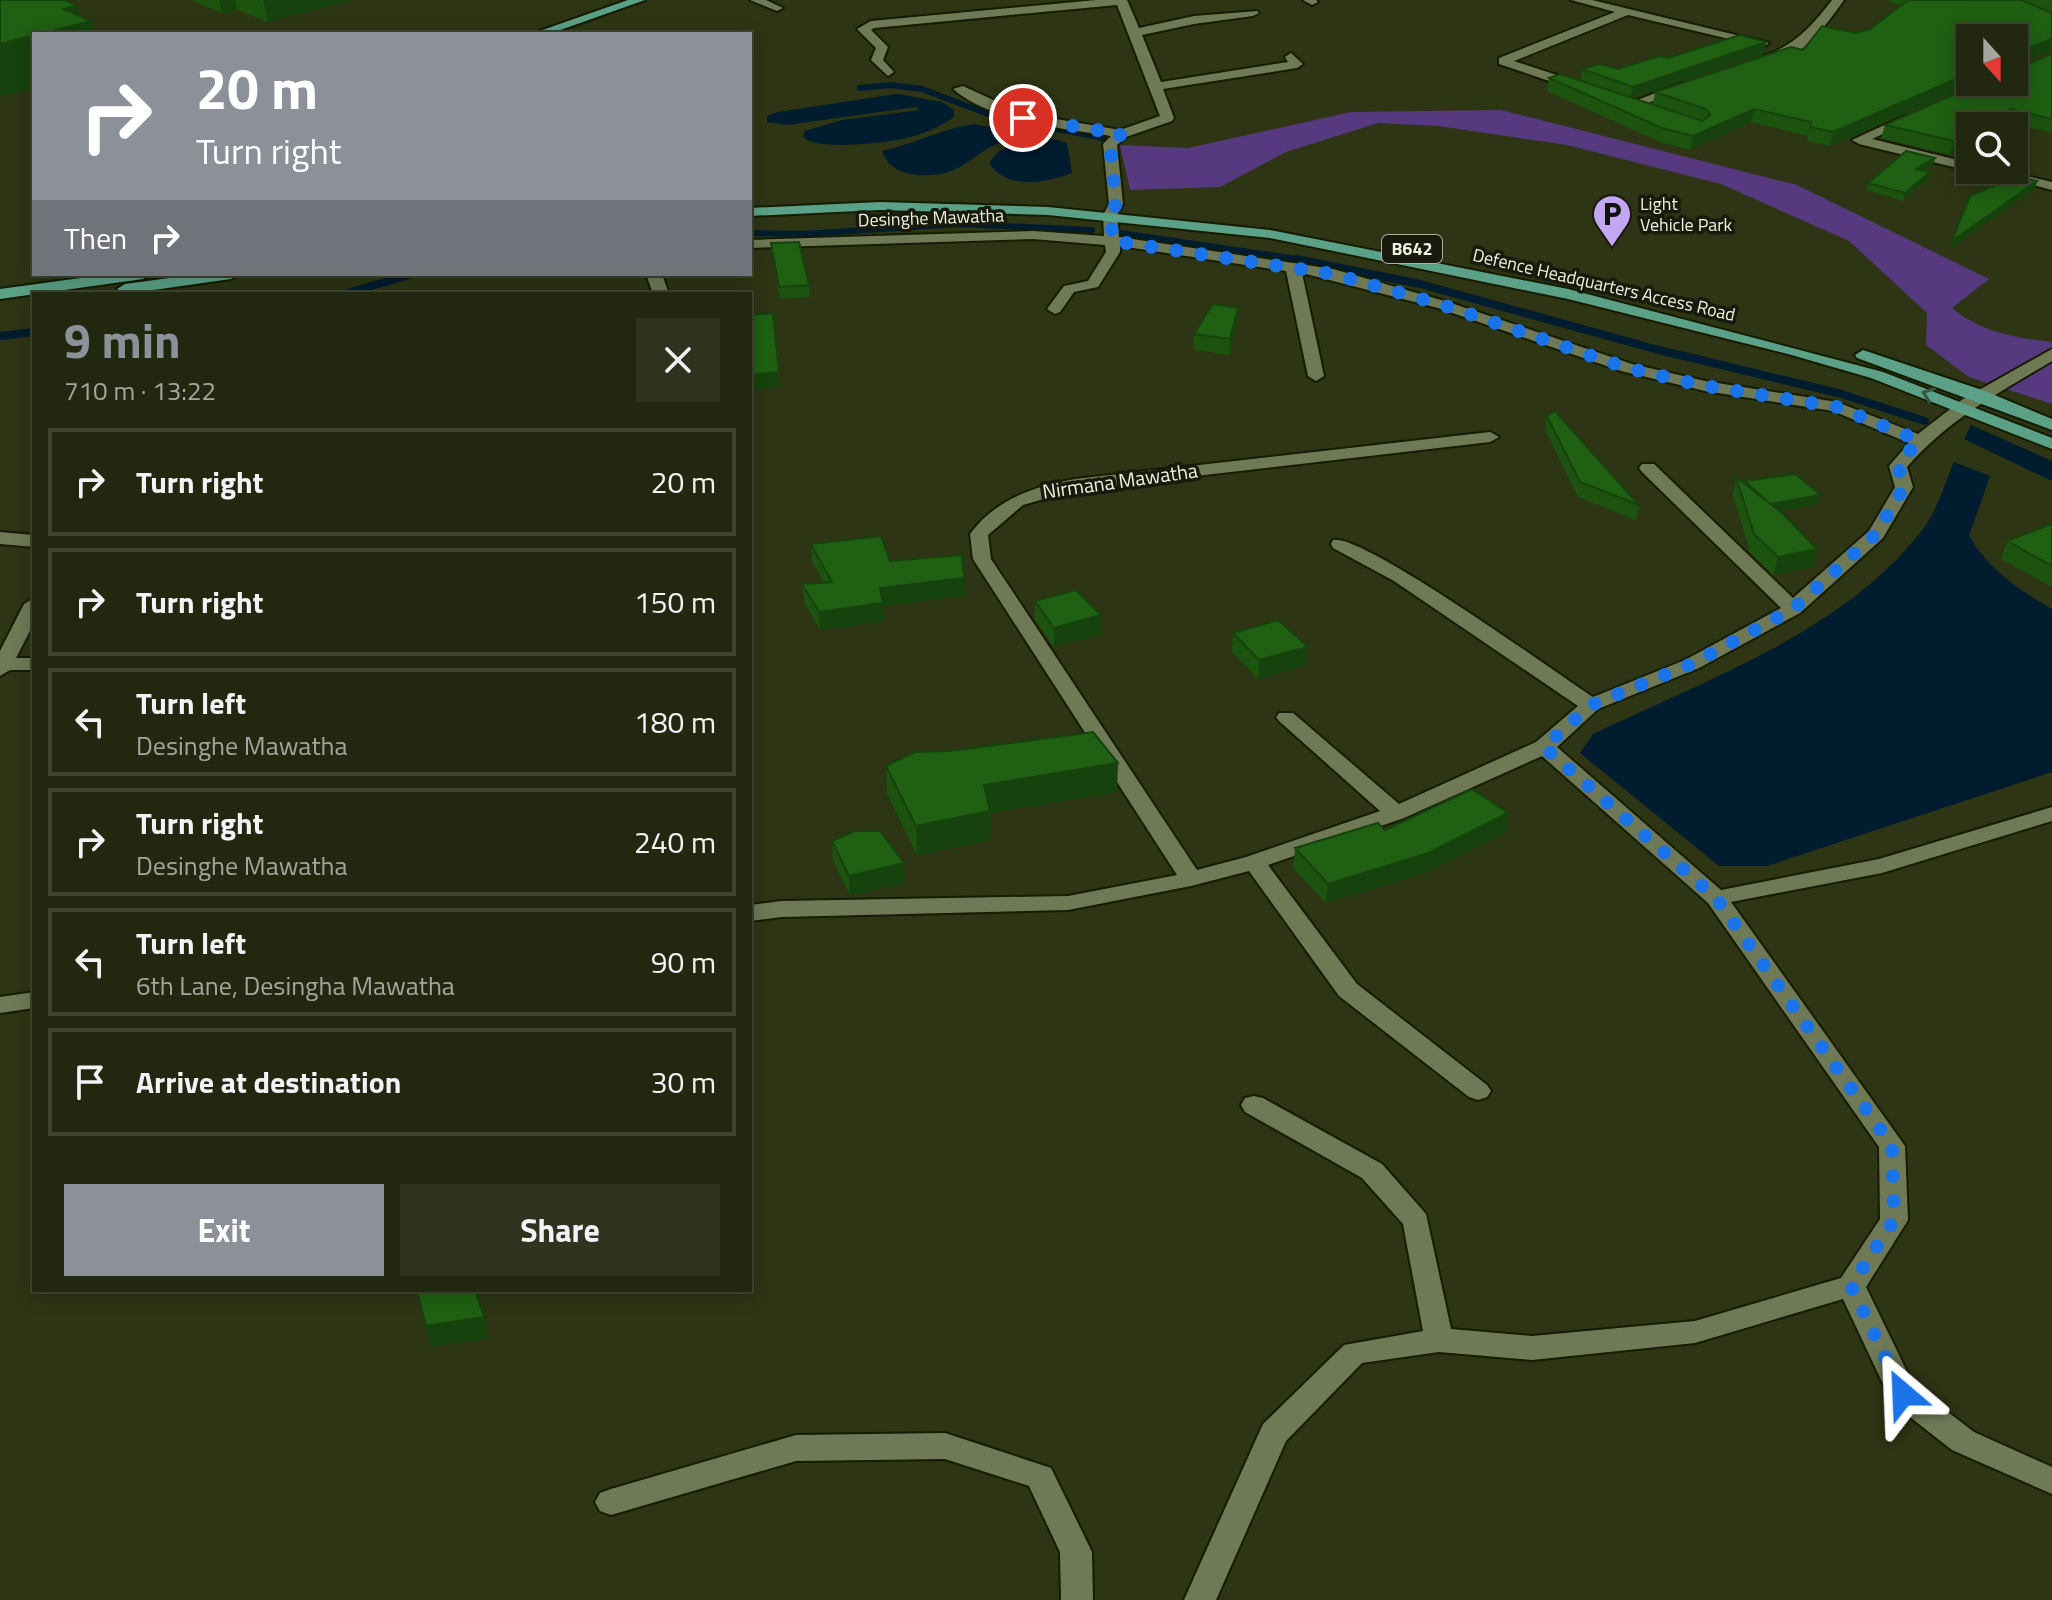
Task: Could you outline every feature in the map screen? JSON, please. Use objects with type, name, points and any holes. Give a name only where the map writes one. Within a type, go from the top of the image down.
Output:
[{"type":"main road","points":[[543,32],[639,0]]},
{"type":"main road","name":"Defence Headquarters Access Road","points":[[752,200],[938,195],[1279,222],[1579,283],[1771,329],[1893,364],[2052,425]]},
{"type":"main road","name":"Defence Headquarters Access Road","points":[[752,212],[880,206],[1113,210],[1270,234],[1568,294],[1794,351],[1877,375],[2052,444]]},
{"type":"main road","points":[[0,294],[129,276]]},
{"type":"main road","points":[[105,292],[217,276]]},
{"type":"main road","points":[[0,307],[32,302]]},
{"type":"street","points":[[756,0],[777,8]]},
{"type":"street","points":[[1577,0],[1792,51]]},
{"type":"street","points":[[1748,65],[1792,51],[1808,41],[1838,0]]},
{"type":"street","points":[[888,72],[877,60],[882,47],[863,29],[871,25],[1121,1],[1157,86],[1167,118],[1121,134],[1110,144],[1113,252],[1093,284],[1069,289],[1055,309]]},
{"type":"street","points":[[1588,90],[1503,61],[1626,12]]},
{"type":"street","points":[[1132,33],[1194,20],[1253,13]]},
{"type":"street","points":[[1157,86],[1297,64],[1291,57]]},
{"type":"street","points":[[1151,71],[1191,70],[1237,63]]},
{"type":"street","points":[[1630,105],[1689,85]]},
{"type":"street","points":[[959,89],[992,108],[1023,118],[1121,134]]},
{"type":"street","points":[[1616,100],[1657,114]]},
{"type":"street","points":[[1917,115],[1859,140],[1956,164]]},
{"type":"street","points":[[2028,180],[2052,186]]},
{"type":"street","name":"Desinghe Mawatha","points":[[752,244],[1033,235],[1113,241],[1293,267],[1333,274],[1443,305],[1627,368],[1705,386],[1837,407],[1918,440]]},
{"type":"street","points":[[1293,267],[1316,376]]},
{"type":"street","points":[[752,913],[782,909],[1068,903],[1191,879],[1254,862],[1396,813],[1544,747],[1591,705],[1692,664],[1793,609],[1876,534],[1904,487],[1898,466],[1918,440],[1961,406],[2052,354]]},
{"type":"street","name":"Nirmana Mawatha","points":[[1191,879],[982,559],[979,534],[999,510],[1038,491],[1052,488],[1490,437]]},
{"type":"street","points":[[1648,468],[1793,609]]},
{"type":"street","points":[[0,538],[32,541]]},
{"type":"street","points":[[1340,544],[1401,577],[1591,705]]},
{"type":"street","points":[[1,667],[32,608]]},
{"type":"street","points":[[1,667],[32,664]]},
{"type":"street","points":[[1286,717],[1396,813]]},
{"type":"street","points":[[1200,1600],[1274,1433],[1354,1353],[1439,1340],[1532,1348],[1695,1332],[1851,1286],[1894,1220],[1892,1146],[1716,898],[1544,747]]},
{"type":"street","points":[[1716,898],[1882,866],[2052,814]]},
{"type":"street","points":[[1254,862],[1348,990],[1478,1091]]},
{"type":"street","points":[[0,1005],[32,1000]]},
{"type":"street","points":[[1254,1105],[1372,1171],[1416,1221],[1439,1340]]},
{"type":"street","points":[[1851,1286],[1903,1394],[1963,1441],[2052,1481]]},
{"type":"street","points":[[611,1502],[796,1448],[945,1446],[1040,1477],[1076,1552],[1077,1600]]},
{"type":"shaded area","points":[[1501,110],[1797,185],[1989,279],[1952,308],[1975,323],[1999,332],[2052,342],[2052,404],[1969,377],[1926,345],[1927,313],[1849,241],[1721,184],[1567,145],[1438,126],[1378,123],[1286,152],[1220,187],[1130,190],[1120,145],[1188,148],[1351,112]]},
{"type":"water","points":[[897,94],[942,102],[954,110],[954,117],[936,128],[909,137],[850,145],[821,144],[803,137],[805,131],[842,120],[920,110],[916,107],[787,125],[767,122],[767,116],[778,112]]},
{"type":"water","points":[[975,124],[1067,143],[1072,173],[1027,182],[1005,177],[989,163],[999,151],[1017,144],[1012,140],[993,146],[953,170],[936,175],[917,175],[899,170],[892,166],[882,151]]},
{"type":"water","points":[[1971,425],[2052,461],[2052,481],[1964,439]]},
{"type":"water","points":[[1954,462],[1990,476],[1969,536],[1977,548],[2005,578],[2052,609],[2052,772],[1767,866],[1719,866],[1580,753],[1593,734],[1771,650],[1855,596],[1891,565],[1923,529],[1937,505]]},
{"type":"building","points":[[0,0],[65,0],[77,6],[64,9],[91,21],[48,32],[32,32],[32,36],[0,44]]},
{"type":"building","points":[[1908,0],[2021,0],[2052,13],[2052,39],[2028,48],[2028,24],[1956,24],[1956,79],[1833,132],[1810,127],[1811,122],[1754,109],[1693,136],[1662,128],[1549,78],[1560,74],[1702,121],[1710,115],[1706,109],[1655,92],[1791,47],[1803,50],[1822,26],[1856,33],[1870,29]]},
{"type":"building","points":[[1740,35],[1766,42],[1633,87],[1582,69],[1600,64],[1618,69],[1659,56],[1668,58]]},
{"type":"building","points":[[2052,54],[2052,119],[2011,109],[2006,112],[1956,112],[1954,141],[1885,125],[1956,94],[1956,96],[2028,96],[2028,64]]},
{"type":"building","points":[[1906,151],[1935,158],[1916,169],[1930,172],[1905,193],[1868,183]]},
{"type":"building","points":[[2028,179],[2037,181],[1952,241],[1970,196],[1999,184],[2028,184]]},
{"type":"building","points":[[799,242],[809,285],[779,287],[771,243]]},
{"type":"building","points":[[1213,304],[1238,308],[1230,339],[1194,334]]},
{"type":"building","points":[[773,313],[779,372],[752,375],[752,315]]},
{"type":"building","points":[[1555,411],[1639,505],[1580,482],[1547,416]]},
{"type":"building","points":[[1795,474],[1821,495],[1770,504],[1745,481]]},
{"type":"building","points":[[1736,477],[1781,512],[1817,549],[1778,557],[1754,534]]},
{"type":"building","points":[[2052,524],[2052,566],[2007,541]]},
{"type":"building","points":[[881,536],[890,561],[962,555],[964,578],[880,588],[883,603],[819,612],[802,584],[832,582],[811,544]]},
{"type":"building","points":[[1076,590],[1101,615],[1054,628],[1035,601]]},
{"type":"building","points":[[1278,620],[1308,647],[1259,660],[1233,633]]},
{"type":"building","points":[[1093,732],[1118,763],[984,785],[990,811],[916,826],[886,766],[915,752],[950,751]]},
{"type":"building","points":[[1472,789],[1508,813],[1428,853],[1328,884],[1295,848],[1378,823],[1385,830]]},
{"type":"building","points":[[855,831],[880,831],[904,863],[849,876],[832,841]]},
{"type":"building","points":[[418,1292],[476,1292],[484,1317],[426,1326]]},
{"type":"waterway","points":[[860,88],[890,85],[922,89],[996,117],[1103,138]]},
{"type":"waterway","points":[[752,233],[803,234],[960,224],[1092,230]]},
{"type":"waterway","points":[[1120,233],[1310,261]]},
{"type":"waterway","points":[[1296,259],[1420,284],[1655,349],[1838,393],[1925,421]]},
{"type":"waterway","points":[[351,292],[406,276]]},
{"type":"waterway","points":[[0,336],[32,332]]},
{"type":"place","name":"Light Vehicle Park","points":[[1612,248]]},
{"type":"route","points":[[1023,118],[1121,134],[1110,144],[1116,204],[1110,215],[1113,241],[1333,274],[1443,305],[1627,368],[1705,386],[1837,407],[1918,440],[1898,466],[1904,487],[1876,534],[1793,609],[1692,664],[1591,705],[1544,747],[1716,898],[1892,1146],[1894,1220],[1851,1286],[1903,1394]]}]
